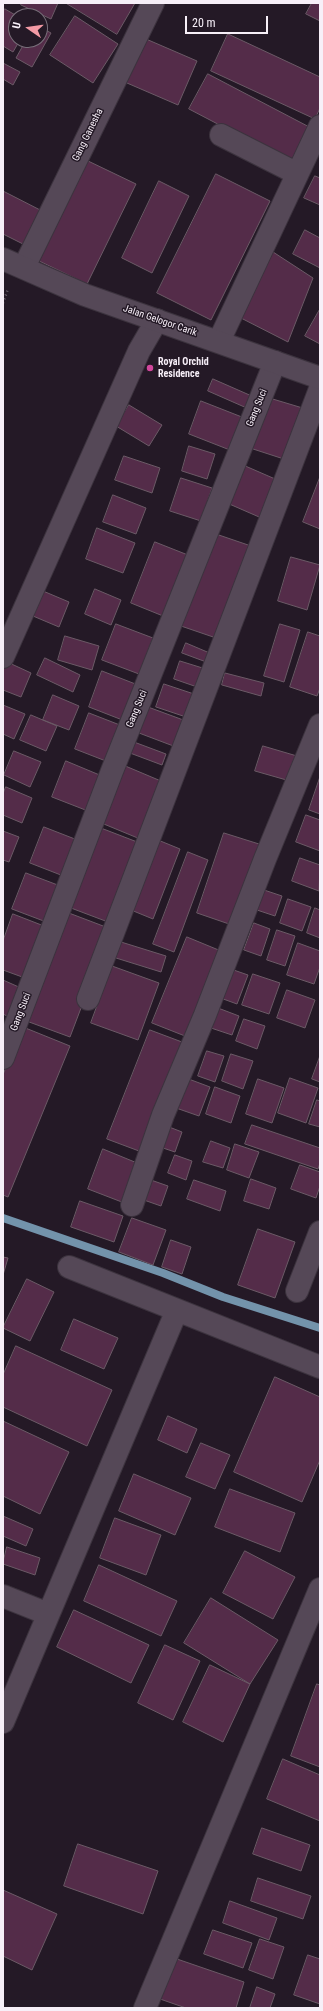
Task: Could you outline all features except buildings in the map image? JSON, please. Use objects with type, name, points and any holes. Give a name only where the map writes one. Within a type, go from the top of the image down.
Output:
[{"type":"street","name":"Gang Ganesha","points":[[24,267],[153,3]]},
{"type":"street","points":[[219,341],[296,173],[320,126]]},
{"type":"street","points":[[221,135],[296,173]]},
{"type":"street","name":"Jalan Gelogor Carik","points":[[3,259],[85,295],[219,341],[320,378]]},
{"type":"street","points":[[3,657],[139,351],[157,320]]},
{"type":"street","name":"Gang Suci","points":[[3,1058],[112,771],[275,362]]},
{"type":"street","points":[[88,1000],[320,389]]},
{"type":"street","points":[[132,1205],[163,1115],[205,1015],[265,859],[320,725]]},
{"type":"street","points":[[297,1291],[320,1232]]},
{"type":"street","points":[[69,1267],[320,1367]]},
{"type":"street","points":[[3,1722],[177,1310]]},
{"type":"street","points":[[145,2008],[320,1589]]},
{"type":"street","points":[[3,1596],[48,1614]]},
{"type":"waterway","points":[[3,1218],[163,1273],[223,1297],[320,1328]]},
{"type":"place","name":"Royal Orchid Residence","points":[[150,368]]}]
